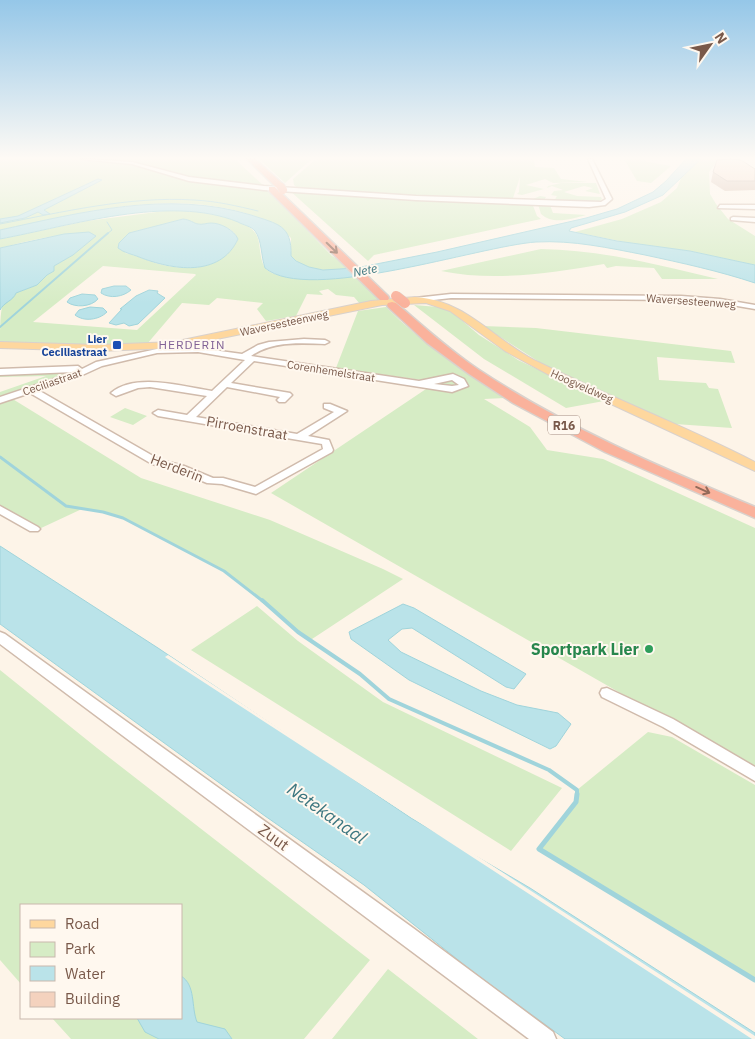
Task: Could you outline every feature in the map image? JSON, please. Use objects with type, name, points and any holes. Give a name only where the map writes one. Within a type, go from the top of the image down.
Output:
[{"type":"highway","name":"R16","points":[[296,207],[364,278],[398,300],[420,331],[450,355],[537,411],[606,447],[755,513]]},
{"type":"highway","name":"R16","points":[[299,207],[361,263],[398,300],[464,353],[541,402],[618,441],[755,501]]},
{"type":"main road","name":"Hoogveldweg","points":[[398,300],[443,300],[458,310],[488,336],[528,361],[713,445],[755,467]]},
{"type":"main road","name":"Waversesteenweg","points":[[0,345],[121,348],[189,346],[398,300]]},
{"type":"street","points":[[733,219],[745,215],[755,218]]},
{"type":"street","points":[[745,215],[755,229]]},
{"type":"street","name":"Waversesteenweg","points":[[443,300],[681,298],[755,306]]},
{"type":"street","name":"Corenhemelstraat","points":[[247,358],[253,349],[296,340],[325,342]]},
{"type":"street","name":"Corenhemelstraat","points":[[134,356],[189,346],[247,358],[418,384]]},
{"type":"street","name":"Ceciliastraat","points":[[0,400],[99,364],[134,356]]},
{"type":"street","points":[[190,418],[247,358]]},
{"type":"street","points":[[0,372],[70,370],[99,364]]},
{"type":"street","points":[[116,393],[137,385],[150,384],[214,394]]},
{"type":"street","points":[[224,384],[287,395],[282,400]]},
{"type":"street","name":"Herderin","points":[[30,390],[156,462],[180,468],[211,481],[223,481],[256,491],[328,450]]},
{"type":"street","points":[[299,438],[345,409],[327,406]]},
{"type":"street","name":"Pirroenstraat","points":[[158,413],[326,442],[328,450]]},
{"type":"street","points":[[0,509],[34,529]]},
{"type":"street","name":"Zuut","points":[[0,637],[406,934],[546,1039]]},
{"type":"street","points":[[607,693],[668,723],[755,775]]},
{"type":"green space","points":[[0,207],[115,207],[61,217],[0,230]]},
{"type":"green space","points":[[220,207],[285,207],[332,256],[341,261],[348,269],[325,270],[303,265],[291,256],[291,238],[277,225],[248,214]]},
{"type":"green space","points":[[308,207],[534,207],[537,216],[541,219],[374,255],[368,261]]},
{"type":"green space","points":[[539,207],[551,207],[553,213],[586,215],[557,220],[541,214]]},
{"type":"green space","points":[[648,207],[719,207],[728,219],[755,236],[755,265],[690,251],[629,243],[575,232],[622,219]]},
{"type":"green space","points":[[172,210],[205,213],[231,219],[243,223],[252,229],[257,236],[264,266],[273,273],[296,278],[356,276],[381,300],[360,304],[354,297],[336,295],[328,289],[319,291],[323,295],[307,294],[296,316],[266,321],[257,309],[263,303],[217,298],[209,305],[182,303],[147,344],[0,342],[3,304],[16,293],[37,285],[54,271],[54,266],[73,255],[96,236],[89,233],[65,234],[0,248],[0,239],[87,221]],"holes":[[[183,219],[196,224],[226,227],[238,239],[223,258],[213,263],[190,268],[167,266],[125,253],[129,233]],[[103,266],[195,274],[196,275],[137,330],[33,322]]]},
{"type":"green space","points":[[541,249],[608,255],[718,279],[662,279],[654,268],[616,266],[607,268],[604,264],[543,273],[502,276],[482,276],[441,271]]},
{"type":"green space","points":[[414,305],[438,307],[452,312],[479,335],[518,360],[604,401],[566,408],[484,359]]},
{"type":"green space","name":"Sportpark Lier","points":[[386,307],[443,356],[505,398],[484,399],[530,427],[547,450],[603,459],[755,528],[755,770],[271,493],[426,389],[422,380],[336,368],[358,311]]},
{"type":"green space","points":[[483,326],[536,328],[731,351],[735,363],[657,357],[659,380],[706,383],[709,388],[718,389],[732,428],[675,424],[544,365]]},
{"type":"green space","points":[[66,372],[69,375],[0,397],[0,392],[46,376],[0,377],[0,373]]},
{"type":"green space","points":[[11,398],[141,478],[270,520],[403,579],[309,641],[224,571],[123,518],[84,508],[39,529],[0,506],[0,402]]},
{"type":"green space","points":[[125,408],[147,416],[133,425],[110,417]]},
{"type":"green space","points":[[257,606],[298,641],[383,702],[562,788],[511,851],[191,650]]},
{"type":"green space","points":[[0,670],[97,748],[370,960],[304,1039],[71,1039],[53,1019],[182,1019],[182,904],[20,904],[20,983],[0,960]]},
{"type":"green space","points":[[648,732],[672,737],[755,785],[755,980],[539,849],[576,802],[577,790]]},
{"type":"green space","points":[[388,969],[478,1039],[332,1039]]},
{"type":"water","points":[[36,207],[49,207],[44,210],[50,214],[43,215],[38,212],[25,218],[0,223],[0,219],[18,216]]},
{"type":"water","name":"Nete","points":[[116,207],[216,207],[251,215],[282,227],[289,238],[291,256],[296,261],[309,267],[323,270],[356,268],[437,252],[586,218],[617,209],[635,207],[571,228],[569,231],[617,241],[690,251],[755,265],[755,283],[687,264],[591,245],[564,242],[536,242],[510,246],[355,277],[317,280],[287,277],[265,268],[259,239],[251,228],[211,214],[182,211],[120,215],[0,239],[0,230]]},
{"type":"water","points":[[183,219],[198,224],[215,223],[230,230],[238,239],[230,252],[220,260],[194,268],[152,262],[118,248],[119,243],[129,233]]},
{"type":"water","points":[[89,232],[96,236],[73,255],[54,266],[54,271],[37,285],[16,293],[0,310],[0,248],[64,234]]},
{"type":"water","points":[[126,286],[131,290],[116,296],[108,296],[101,293],[102,289]]},
{"type":"water","points":[[149,290],[158,291],[157,293],[165,298],[138,324],[129,326],[124,323],[116,325],[109,323],[122,309],[120,309],[136,296]]},
{"type":"water","points":[[82,294],[95,295],[98,299],[91,304],[83,306],[67,302],[70,298]]},
{"type":"water","points":[[90,307],[103,308],[107,312],[100,317],[91,319],[83,319],[75,315],[79,310]]},
{"type":"water","name":"Netekanaal","points":[[0,546],[158,648],[411,818],[530,888],[755,1033],[755,1039],[565,1039],[472,971],[364,885],[265,816],[0,624]]},
{"type":"water","points":[[403,604],[414,608],[526,674],[514,689],[506,687],[412,628],[402,629],[388,640],[401,652],[481,691],[517,705],[558,713],[571,724],[556,746],[550,749],[409,680],[351,639],[349,632]]},
{"type":"water","points":[[182,977],[186,980],[191,991],[197,1022],[225,1029],[232,1039],[159,1039],[145,1032],[138,1019],[182,1019]]},
{"type":"pier","points":[[168,655],[412,816],[454,841],[755,1036],[755,1039],[752,1039],[165,657]]},
{"type":"waterway","points":[[0,224],[87,207]]},
{"type":"waterway","points":[[242,207],[258,211]]},
{"type":"waterway","points":[[107,222],[112,230],[107,234]]},
{"type":"waterway","points":[[0,327],[108,233]]},
{"type":"waterway","points":[[0,457],[66,506],[103,512],[123,518],[224,571],[264,602]]},
{"type":"waterway","points":[[262,600],[298,632],[360,674],[389,699],[549,770],[577,790],[577,794]]},
{"type":"waterway","points":[[577,794],[576,802],[539,849],[755,980]]},
{"type":"place","name":"Lier Ceciliastraat","points":[[117,345]]},
{"type":"place","name":"Sportpark Lier","points":[[649,649]]},
{"type":"district","name":"HERDERIN","points":[[192,344]]}]
